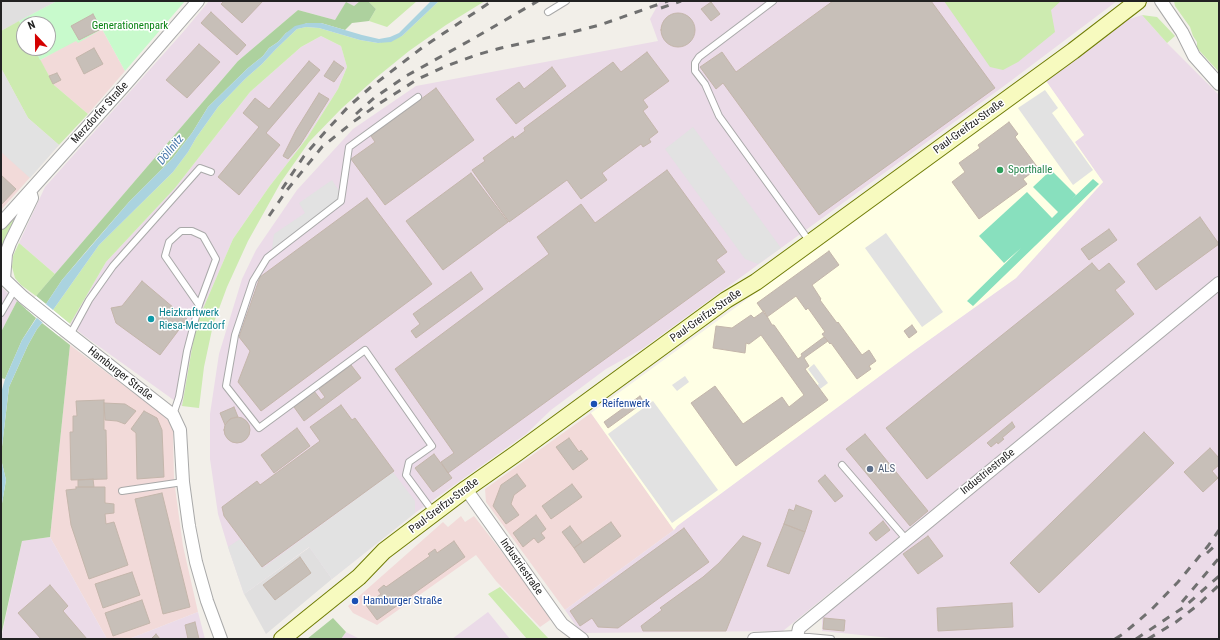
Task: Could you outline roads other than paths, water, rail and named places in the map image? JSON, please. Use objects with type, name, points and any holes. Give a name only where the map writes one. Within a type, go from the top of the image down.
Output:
[{"type":"main road","name":"Paul-Greifzu-Straße","points":[[282,639],[359,577],[384,551],[466,489],[726,300],[756,282],[1073,51],[1138,1]]},
{"type":"street","name":"Merzdorfer Straße","points":[[1,223],[198,1]]},
{"type":"street","points":[[1161,1],[1182,32],[1194,56],[1219,84]]},
{"type":"street","points":[[2,278],[6,254],[10,243],[32,198],[30,191]]},
{"type":"street","name":"Hamburger Straße","points":[[2,278],[66,332],[173,415]]},
{"type":"street","name":"Industriestraße","points":[[797,638],[799,628],[1219,283]]},
{"type":"street","points":[[173,415],[180,430],[183,482],[196,562],[207,601],[222,639]]},
{"type":"street","name":"Industriestraße","points":[[466,489],[562,624],[582,639]]},
{"type":"street","points":[[754,639],[797,638]]},
{"type":"lane","points":[[548,12],[566,1]]},
{"type":"lane","points":[[773,1],[699,57],[695,63],[695,71],[705,84],[719,116],[810,242]]},
{"type":"lane","points":[[418,97],[349,147],[341,201],[267,258],[253,281],[235,335],[226,386],[259,428],[365,350],[432,446],[409,462],[406,475],[434,513]]},
{"type":"lane","points":[[66,332],[113,266],[200,168],[211,172]]},
{"type":"lane","points":[[173,415],[179,397],[187,351],[199,304],[216,259],[203,236],[192,231],[181,231],[169,242],[165,256],[199,304]]},
{"type":"lane","points":[[1,312],[19,293]]},
{"type":"lane","points":[[842,465],[906,539]]},
{"type":"lane","points":[[122,491],[183,482]]},
{"type":"lane","points":[[797,638],[809,636],[831,639]]},
{"type":"water","points":[[431,1],[439,1],[402,36],[391,42],[378,43],[360,40],[319,28],[306,27],[297,29],[218,107],[173,172],[99,245],[53,310],[37,329],[9,387],[1,455],[1,393],[5,379],[22,340],[62,280],[129,202],[172,159],[192,133],[208,107],[248,68],[263,56],[269,48],[278,42],[295,26],[307,23],[321,23],[379,39],[390,37],[399,33]]},
{"type":"water","points":[[1,459],[6,480],[1,509]]},
{"type":"railway","points":[[282,189],[304,156],[348,107],[371,87],[423,47],[492,1]]},
{"type":"railway","points":[[356,114],[374,98],[406,76],[538,1]]},
{"type":"railway","points":[[269,216],[287,190],[322,147],[353,122],[418,79],[476,55],[600,25],[668,1]]},
{"type":"railway","points":[[661,8],[681,1]]},
{"type":"railway","points":[[1115,639],[1152,609],[1178,582],[1208,546],[1219,530]]},
{"type":"railway","points":[[1207,553],[1219,542]]},
{"type":"railway","points":[[1182,602],[1219,558]]},
{"type":"railway","points":[[1136,639],[1184,607],[1219,576]]},
{"type":"railway","points":[[1148,639],[1176,622],[1198,605],[1219,585]]},
{"type":"place","name":"Sporthalle","points":[[1000,170]]},
{"type":"place","name":"Heizkraftwerk Riesa-Merzdorf","points":[[151,319]]},
{"type":"place","name":"Reifenwerk","points":[[594,404]]},
{"type":"place","name":"ALS","points":[[870,469]]},
{"type":"place","name":"Hamburger Straße","points":[[355,601]]},
{"type":"park label","name":"Generationenpark","points":[[130,26]]},
{"type":"water label","name":"Döllnitz","points":[[171,150]]}]
